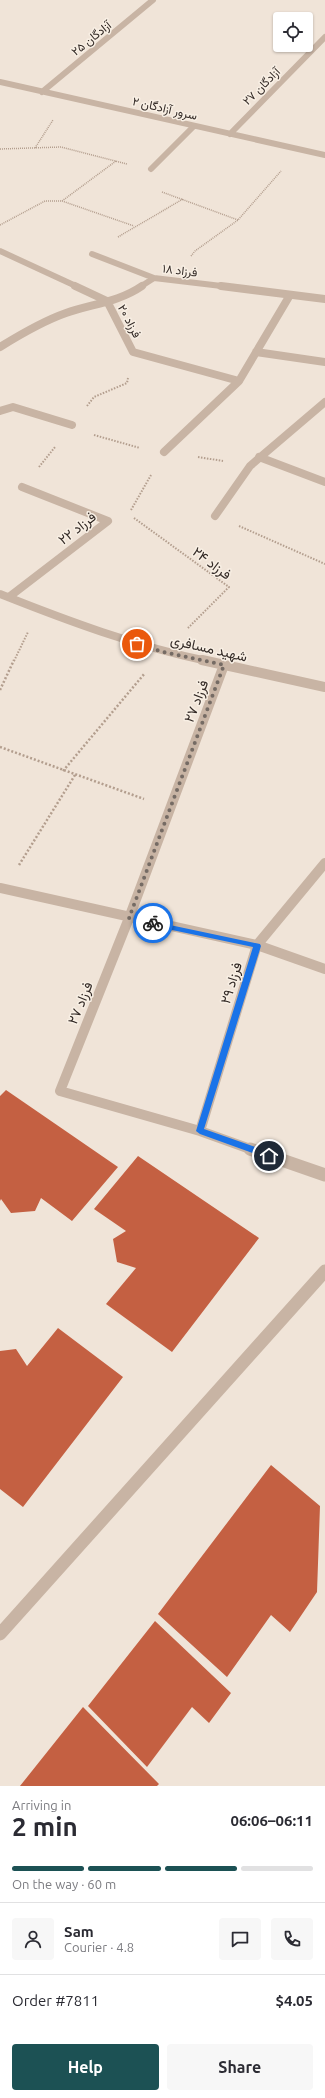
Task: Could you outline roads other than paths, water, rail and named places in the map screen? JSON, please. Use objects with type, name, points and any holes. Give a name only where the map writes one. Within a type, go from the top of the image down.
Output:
[{"type":"street","name":"آزادگان ۲۵","points":[[42,92],[153,0]]},
{"type":"street","name":"آزادگان ۲۷","points":[[230,134],[325,37]]},
{"type":"street","name":"سرور آزادگان ۲","points":[[0,82],[325,155]]},
{"type":"street","points":[[151,169],[194,126]]},
{"type":"street","points":[[0,251],[107,302]]},
{"type":"street","points":[[92,254],[154,278]]},
{"type":"street","name":"فرزاد ۱۸","points":[[0,347],[23,332],[65,313],[129,295],[154,278],[325,299]]},
{"type":"street","points":[[164,452],[239,381],[290,295]]},
{"type":"street","name":"فرزاد ۲۰","points":[[107,302],[133,352],[239,381]]},
{"type":"street","points":[[256,352],[325,362]]},
{"type":"street","points":[[215,516],[250,466],[325,402]]},
{"type":"street","points":[[0,411],[13,407],[72,425]]},
{"type":"street","points":[[259,457],[325,482]]},
{"type":"street","name":"فرزاد ۲۲","points":[[9,597],[108,521],[22,487]]},
{"type":"street","name":"شهید مسافری","points":[[0,594],[84,627],[163,652],[325,687]]},
{"type":"street","name":"فرزاد ۲۷","points":[[224,665],[129,918],[60,1091],[200,1131],[325,1175]]},
{"type":"street","name":"فرزاد ۲۹","points":[[200,1131],[257,946],[325,863]]},
{"type":"street","points":[[2,889],[257,946],[325,969]]},
{"type":"street","points":[[0,1634],[325,1270]]}]
